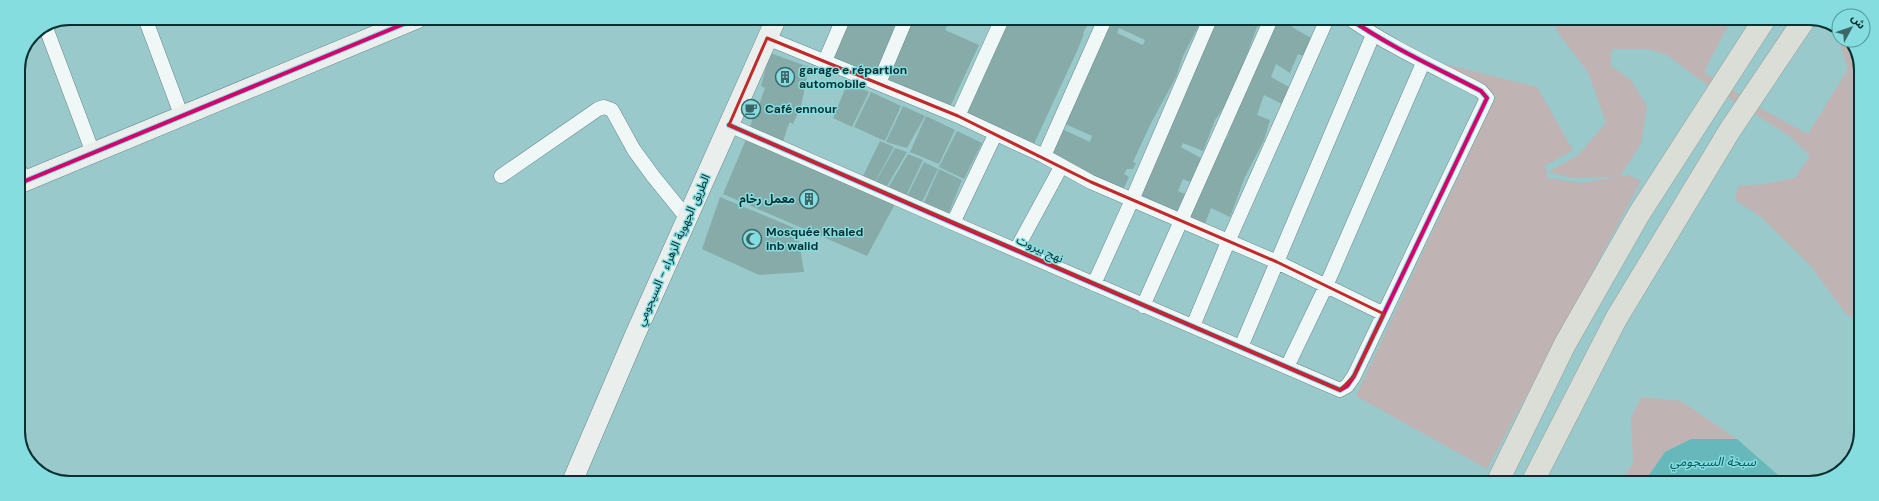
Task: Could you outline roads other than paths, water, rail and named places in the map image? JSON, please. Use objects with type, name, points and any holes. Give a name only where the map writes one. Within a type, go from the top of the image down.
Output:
[{"type":"highway","points":[[1500,476],[1565,344],[1635,221],[1761,25]]},
{"type":"highway","points":[[1536,476],[1616,319],[1730,130],[1801,25]]},
{"type":"main road","points":[[25,175],[93,153],[401,25]]},
{"type":"main road","name":"الطريق الجهوية الزهراء - السيجومي","points":[[575,476],[635,335],[773,25]]},
{"type":"street","points":[[148,25],[182,117]]},
{"type":"street","points":[[826,61],[841,25]]},
{"type":"street","points":[[879,83],[903,25]]},
{"type":"street","points":[[958,116],[999,25]]},
{"type":"street","points":[[1044,156],[1102,25]]},
{"type":"street","points":[[1094,284],[1207,25]]},
{"type":"street","points":[[1143,306],[1182,222],[1268,25]]},
{"type":"street","points":[[1193,326],[1228,242],[1324,25]]},
{"type":"street","points":[[767,38],[958,116],[996,135],[1044,156],[1091,182],[1277,262],[1384,314],[1488,98],[1481,91],[1423,63],[1359,25]]},
{"type":"street","points":[[47,32],[93,153]]},
{"type":"street","points":[[1241,347],[1374,35]]},
{"type":"street","points":[[1287,367],[1326,286],[1423,63]]},
{"type":"street","points":[[501,176],[598,109],[608,108],[612,110],[642,160],[687,218]]},
{"type":"street","name":"نهج بيروت","points":[[729,125],[1143,306],[1193,326],[1340,390],[1344,389],[1354,376],[1384,314]]},
{"type":"street","points":[[953,223],[996,135]]},
{"type":"street","points":[[1016,250],[1061,166]]},
{"type":"water","name":"سبخة السيجومي","points":[[1691,439],[1737,439],[1779,476],[1648,476],[1665,452]]},
{"type":"place","name":"garage e répartion automobile","points":[[785,77]]},
{"type":"place","name":"Café ennour","points":[[751,109]]},
{"type":"place","name":"معمل رخام","points":[[809,199]]},
{"type":"place","name":"Mosquée Khaled inb walid","points":[[752,239]]}]
